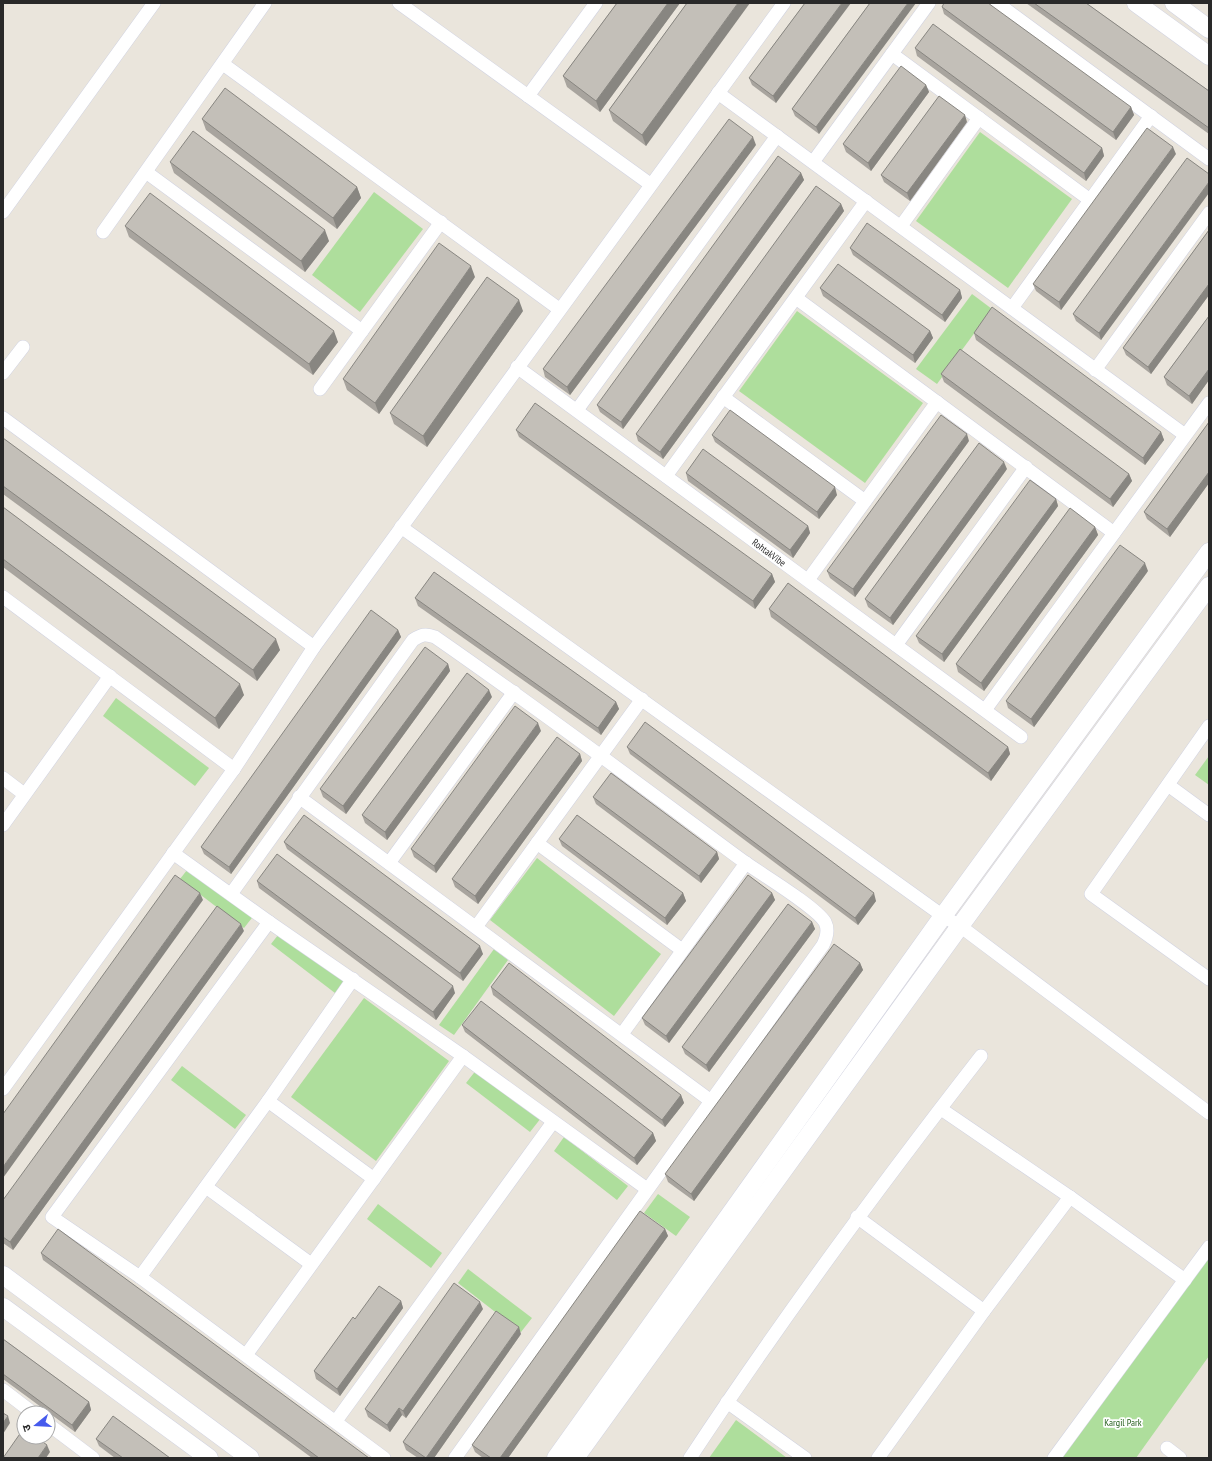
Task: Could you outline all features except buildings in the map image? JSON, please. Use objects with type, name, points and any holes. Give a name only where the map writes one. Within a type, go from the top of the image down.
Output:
[{"type":"main road","points":[[1136,3],[1209,56]]},
{"type":"main road","points":[[1174,3],[1209,29]]},
{"type":"main road","points":[[556,1458],[943,916],[1209,552]]},
{"type":"main road","points":[[575,1458],[960,926],[1209,586]]},
{"type":"main road","points":[[3,1275],[250,1458]]},
{"type":"main road","points":[[3,1307],[209,1458]]},
{"type":"street","points":[[3,212],[154,3]]},
{"type":"street","points":[[103,232],[265,3]]},
{"type":"street","points":[[399,3],[650,184]]},
{"type":"street","points":[[528,96],[596,3]]},
{"type":"street","points":[[3,1089],[234,769],[314,647],[650,184],[784,3]]},
{"type":"street","points":[[813,162],[929,3]]},
{"type":"street","points":[[997,3],[1209,159]]},
{"type":"street","points":[[892,54],[1090,200]]},
{"type":"street","points":[[222,64],[559,309]]},
{"type":"street","points":[[718,93],[1185,436]]},
{"type":"street","points":[[1012,308],[1151,116]]},
{"type":"street","points":[[901,226],[979,118]]},
{"type":"street","points":[[577,410],[777,136]]},
{"type":"street","points":[[146,172],[362,331]]},
{"type":"street","points":[[666,476],[866,201]]},
{"type":"street","points":[[1095,370],[1209,213]]},
{"type":"street","points":[[320,389],[441,222]]},
{"type":"street","points":[[796,298],[1114,533]]},
{"type":"street","points":[[3,373],[23,347]]},
{"type":"street","name":"RohtakVibe","points":[[517,367],[1021,737]]},
{"type":"street","points":[[723,397],[865,501]]},
{"type":"street","points":[[808,580],[937,402]]},
{"type":"street","points":[[985,710],[1209,403]]},
{"type":"street","points":[[3,418],[314,647]]},
{"type":"street","points":[[896,645],[1026,468]]},
{"type":"street","points":[[401,527],[943,916],[960,926],[1209,1113]]},
{"type":"street","points":[[3,598],[234,769]]},
{"type":"street","points":[[231,894],[299,797],[413,640],[421,635],[428,634],[435,637],[514,692],[746,863],[810,908],[824,922],[828,937],[824,945],[647,1189],[455,1458]]},
{"type":"street","points":[[3,825],[110,676]]},
{"type":"street","points":[[389,863],[514,692]]},
{"type":"street","points":[[476,927],[642,700]]},
{"type":"street","points":[[1209,726],[1091,894],[1209,979]]},
{"type":"street","points":[[3,778],[24,794]]},
{"type":"street","points":[[1168,785],[1209,815]]},
{"type":"street","points":[[299,797],[711,1101]]},
{"type":"street","points":[[537,844],[682,950]]},
{"type":"street","points":[[173,853],[268,922],[463,1056],[647,1189]]},
{"type":"street","points":[[622,1034],[746,863]]},
{"type":"street","points":[[268,922],[52,1217],[140,1277],[246,1354],[384,1458]]},
{"type":"street","points":[[140,1277],[268,1101],[353,979]]},
{"type":"street","points":[[246,1354],[463,1056]]},
{"type":"street","points":[[690,1458],[778,1327],[858,1217],[981,1056]]},
{"type":"street","points":[[268,1101],[374,1179]]},
{"type":"street","points":[[941,1109],[1070,1197],[1185,1280]]},
{"type":"street","points":[[336,1421],[553,1122]]},
{"type":"street","points":[[206,1187],[311,1264]]},
{"type":"street","points":[[878,1458],[984,1311],[1070,1197]]},
{"type":"street","points":[[858,1217],[984,1311]]},
{"type":"street","points":[[1054,1458],[1209,1247]]},
{"type":"street","points":[[3,1390],[23,1405]]},
{"type":"street","points":[[727,1402],[804,1458]]},
{"type":"street","points":[[56,1432],[77,1454],[93,1458]]},
{"type":"street","points":[[1167,1448],[1180,1458]]},
{"type":"green space","points":[[980,132],[1072,199],[1008,288],[916,221]]},
{"type":"green space","points":[[374,192],[423,229],[360,312],[312,275]]},
{"type":"green space","points":[[972,294],[992,309],[937,384],[916,369]]},
{"type":"green space","points":[[797,311],[923,403],[865,483],[739,391]]},
{"type":"green space","points":[[116,698],[209,768],[195,786],[103,716]]},
{"type":"green space","points":[[1209,756],[1209,785],[1195,775]]},
{"type":"green space","points":[[537,858],[661,954],[614,1016],[490,920]]},
{"type":"green space","points":[[191,865],[255,914],[244,928],[180,879]]},
{"type":"green space","points":[[282,930],[346,979],[335,993],[271,944]]},
{"type":"green space","points":[[494,949],[508,960],[454,1035],[439,1025]]},
{"type":"green space","points":[[364,998],[449,1061],[376,1161],[291,1097]]},
{"type":"green space","points":[[182,1066],[246,1115],[235,1129],[171,1080]]},
{"type":"green space","points":[[477,1069],[541,1118],[530,1132],[466,1083]]},
{"type":"green space","points":[[564,1137],[628,1186],[617,1200],[554,1151]]},
{"type":"green space","points":[[658,1194],[690,1217],[676,1236],[644,1213]]},
{"type":"green space","points":[[378,1204],[442,1253],[431,1268],[367,1219]]},
{"type":"green space","name":"Kargil Park","points":[[1209,1254],[1209,1356],[1136,1458],[1057,1458]]},
{"type":"green space","points":[[468,1269],[532,1318],[521,1332],[458,1283]]},
{"type":"green space","points":[[736,1420],[787,1458],[709,1458]]}]
